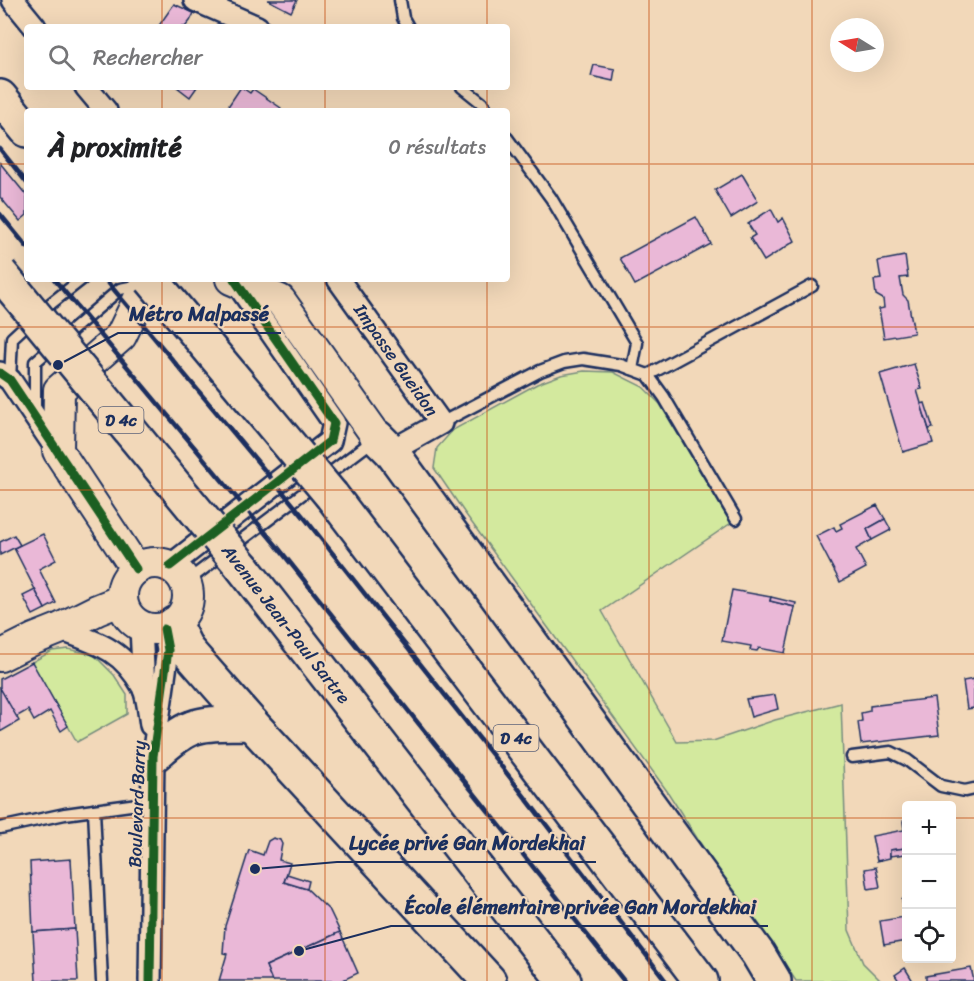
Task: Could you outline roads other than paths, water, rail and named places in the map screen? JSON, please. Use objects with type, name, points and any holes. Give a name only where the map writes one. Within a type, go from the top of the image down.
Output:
[{"type":"highway","name":"Avenue Jean-Paul Sartre","points":[[0,273],[243,568],[564,981]]},
{"type":"highway","name":"D 4c","points":[[150,282],[332,496],[700,981]]},
{"type":"highway","points":[[384,444],[758,954],[774,981]]},
{"type":"highway","points":[[160,627],[187,650],[251,723],[489,981]]},
{"type":"highway","points":[[154,748],[193,728],[208,724],[251,723]]},
{"type":"street","points":[[13,0],[33,24]]},
{"type":"street","points":[[195,0],[250,24]]},
{"type":"street","points":[[88,90],[104,108]]},
{"type":"street","points":[[58,451],[59,390],[121,336],[148,282]]},
{"type":"street","points":[[178,574],[330,441],[334,423],[235,282]]},
{"type":"street","points":[[243,282],[271,290],[384,444]]},
{"type":"street","name":"Impasse Gueidon","points":[[340,282],[441,423],[384,444]]},
{"type":"street","points":[[5,376],[136,569]]},
{"type":"street","points":[[158,563],[178,574],[189,593],[188,605],[183,616],[160,627],[132,620],[122,600],[123,588],[128,577],[136,569],[146,564],[158,563]]},
{"type":"street","points":[[0,656],[122,600]]},
{"type":"street","points":[[154,748],[144,689],[160,627]]},
{"type":"street","name":"Boulevard Barry","points":[[150,981],[154,748],[168,650],[160,627]]},
{"type":"street","points":[[59,630],[104,645],[112,650],[120,656],[144,689]]},
{"type":"lane","points":[[400,0],[402,18],[406,24]]},
{"type":"lane","points":[[466,90],[485,108]]},
{"type":"lane","points":[[510,142],[551,198],[637,343],[632,369]]},
{"type":"lane","points":[[5,376],[12,338],[78,282]]},
{"type":"lane","points":[[34,416],[35,362],[120,289],[145,282]]},
{"type":"lane","points":[[648,375],[812,286]]},
{"type":"lane","points":[[441,423],[540,371],[564,362],[582,359],[604,361],[632,369],[648,375],[664,397],[736,519]]},
{"type":"lane","points":[[178,574],[384,444]]},
{"type":"lane","points":[[852,757],[891,752],[907,760],[941,786],[965,791],[974,789]]},
{"type":"lane","points":[[0,828],[65,814],[152,802]]},
{"type":"lane","points":[[94,810],[102,981]]},
{"type":"railway","points":[[0,149],[24,179]]},
{"type":"railway","points":[[0,214],[24,243]]},
{"type":"railway","points":[[57,282],[276,545],[624,981]]},
{"type":"railway","points":[[108,282],[307,521],[505,771],[666,981]]},
{"type":"place","name":"Métro Malpassé","points":[[58,365]]},
{"type":"place","name":"Lycée privé Gan Mordekhai","points":[[255,869]]},
{"type":"place","name":"École élémentaire privée Gan Mordekhai","points":[[299,951]]}]
